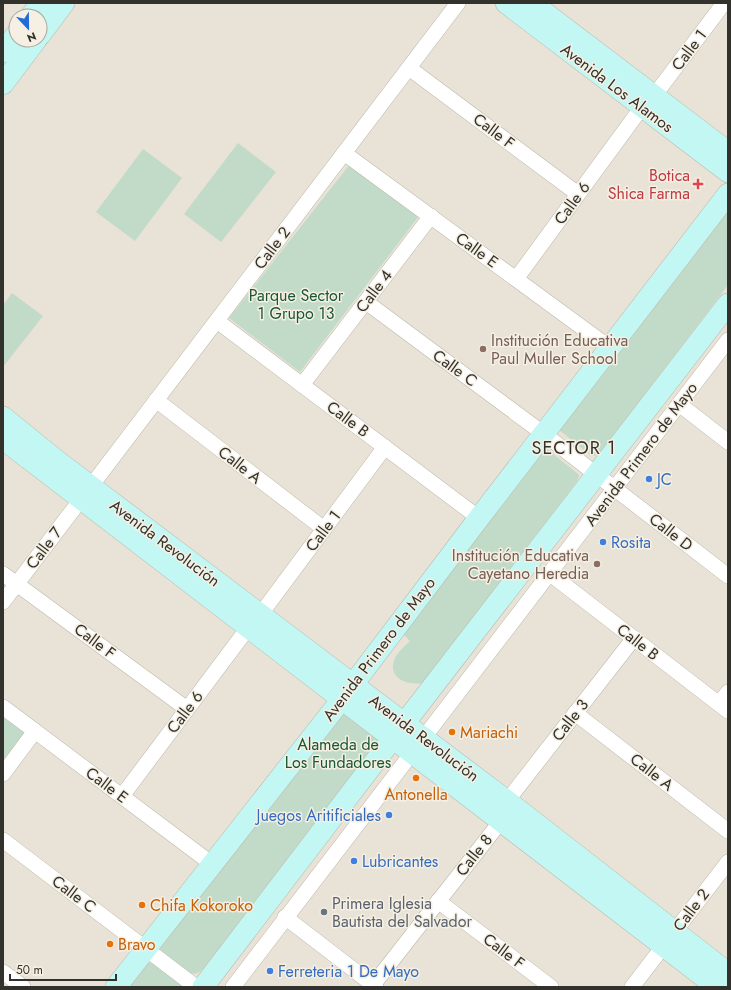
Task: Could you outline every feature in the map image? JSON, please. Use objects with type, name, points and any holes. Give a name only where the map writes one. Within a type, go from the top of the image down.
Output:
[{"type":"main road","points":[[48,24],[64,3]]},
{"type":"main road","name":"Avenida Los Alamos","points":[[506,3],[648,102],[728,152]]},
{"type":"main road","name":"Avenida Los Alamos","points":[[532,3],[728,172]]},
{"type":"main road","points":[[3,84],[30,48]]},
{"type":"main road","name":"Avenida Primero de Mayo","points":[[116,987],[347,692],[728,194]]},
{"type":"main road","name":"Avenida Primero de Mayo","points":[[203,987],[398,731],[728,304]]},
{"type":"main road","name":"Avenida Revolución","points":[[3,417],[56,460],[86,493]]},
{"type":"main road","name":"Avenida Revolución","points":[[3,439],[86,493],[417,745],[507,801],[669,939],[717,987]]},
{"type":"main road","name":"Avenida Revolución","points":[[417,745],[501,821],[669,939],[728,973]]},
{"type":"street","name":"Calle 2","points":[[86,493],[458,3]]},
{"type":"street","name":"Calle 1","points":[[648,102],[721,4]]},
{"type":"street","name":"Calle F","points":[[409,68],[578,194]]},
{"type":"street","name":"Calle 6","points":[[516,279],[648,102]]},
{"type":"street","name":"Calle E","points":[[344,153],[610,348]]},
{"type":"street","name":"Calle 4","points":[[302,385],[431,216]]},
{"type":"street","name":"Calle C","points":[[366,302],[596,474]]},
{"type":"street","name":"Calle B","points":[[217,321],[479,518]]},
{"type":"street","name":"Avenida Primero de Mayo","points":[[233,987],[728,340]]},
{"type":"street","name":"Calle A","points":[[156,400],[324,530]]},
{"type":"street","points":[[679,404],[728,442]]},
{"type":"street","name":"Calle 1","points":[[254,621],[385,448]]},
{"type":"street","name":"Calle D","points":[[596,474],[728,576]]},
{"type":"street","name":"Calle 7","points":[[3,602],[86,493]]},
{"type":"street","name":"Calle B","points":[[549,573],[723,708]]},
{"type":"street","name":"Calle F","points":[[3,574],[186,709]]},
{"type":"street","name":"Calle 6","points":[[122,796],[186,709],[254,621]]},
{"type":"street","name":"Calle 3","points":[[507,801],[634,638]]},
{"type":"street","points":[[723,708],[728,692]]},
{"type":"street","name":"Calle E","points":[[3,707],[212,864]]},
{"type":"street","name":"Calle A","points":[[575,713],[728,831]]},
{"type":"street","points":[[3,774],[36,731]]},
{"type":"street","name":"Calle 8","points":[[375,986],[438,901],[501,821]]},
{"type":"street","name":"Calle C","points":[[3,840],[196,987]]},
{"type":"street","name":"Calle 2","points":[[669,939],[728,862]]},
{"type":"street","name":"Calle F","points":[[438,901],[551,987]]},
{"type":"street","points":[[285,918],[375,986]]},
{"type":"street","points":[[632,987],[669,939]]},
{"type":"street","points":[[3,972],[23,987]]},
{"type":"green space","points":[[238,143],[276,172],[221,242],[184,214]]},
{"type":"green space","points":[[143,149],[182,178],[135,241],[96,212]]},
{"type":"green space","name":"Parque Sector 1 Grupo 13","points":[[350,164],[419,216],[300,372],[229,318]]},
{"type":"green space","points":[[728,205],[728,285],[599,454],[595,456],[590,455],[558,429]]},
{"type":"green space","points":[[12,293],[43,316],[3,367],[3,305]]},
{"type":"green space","points":[[546,448],[578,474],[579,476],[577,481],[423,683],[417,684],[401,680],[394,672],[394,661],[399,652],[410,641],[401,632]]},
{"type":"green space","name":"Alameda de Los Fundadores","points":[[344,711],[376,735],[378,742],[375,748],[203,969],[200,972],[193,974],[189,973],[162,954],[159,947]]},
{"type":"green space","points":[[3,714],[27,732],[3,763]]},
{"type":"green space","points":[[146,962],[152,963],[182,985],[182,987],[123,987]]},
{"type":"place","name":"Botica Shica Farma","points":[[698,184]]},
{"type":"place","name":"Institución Educativa Paul Muller School","points":[[483,349]]},
{"type":"place","name":"JC","points":[[649,479]]},
{"type":"place","name":"Rosita","points":[[603,542]]},
{"type":"place","name":"Institución Educativa Cayetano Heredia","points":[[597,564]]},
{"type":"place","name":"Mariachi","points":[[452,732]]},
{"type":"place","name":"Antonella","points":[[416,778]]},
{"type":"place","name":"Juegos Aritificiales","points":[[389,815]]},
{"type":"place","name":"Lubricantes","points":[[354,861]]},
{"type":"place","name":"Chifa Kokoroko","points":[[142,905]]},
{"type":"place","name":"Primera Iglesia Bautista del Salvador","points":[[324,912]]},
{"type":"place","name":"Bravo","points":[[110,944]]},
{"type":"place","name":"Ferreteria 1 De Mayo","points":[[270,971]]},
{"type":"district","name":"SECTOR 1","points":[[574,448]]}]
